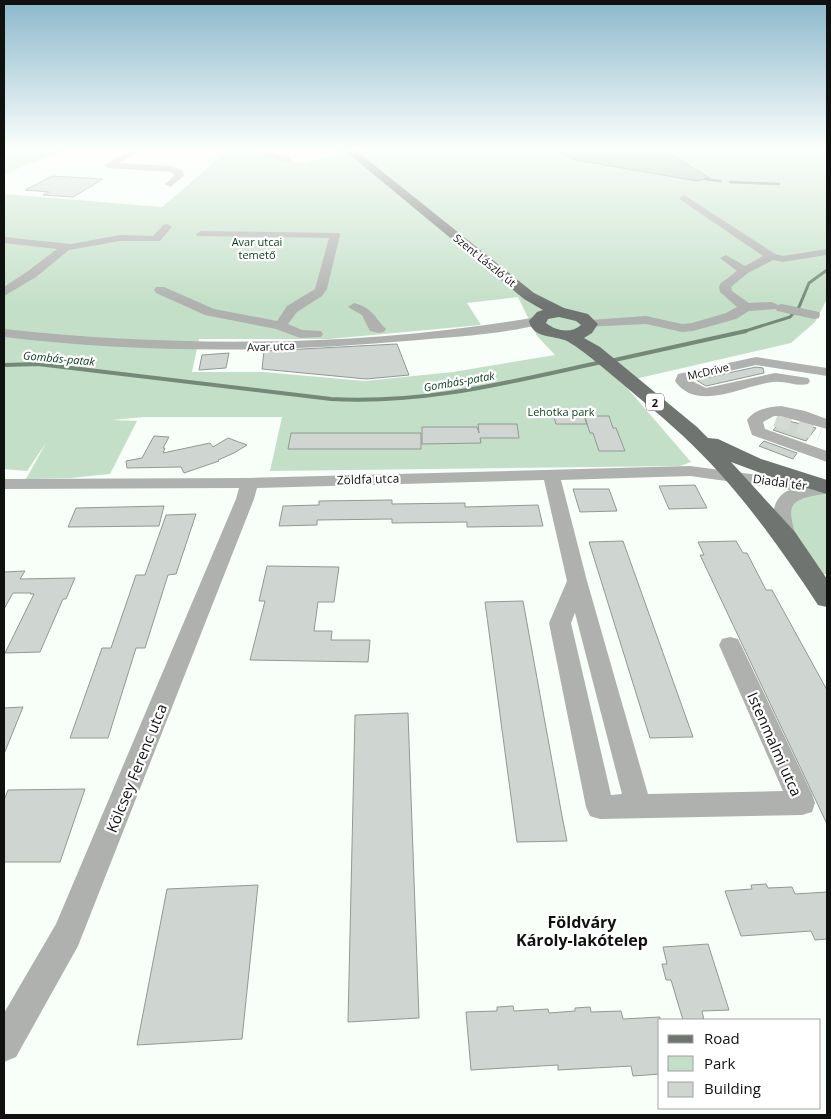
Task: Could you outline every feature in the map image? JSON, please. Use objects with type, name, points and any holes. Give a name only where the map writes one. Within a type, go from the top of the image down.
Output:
[{"type":"main road","name":"Szent László út","points":[[412,201],[529,296],[545,319]]},
{"type":"main road","name":"2","points":[[545,319],[582,316],[581,330],[594,351],[690,431],[732,475],[786,538],[827,598]]},
{"type":"main road","name":"2","points":[[545,319],[558,334],[581,330]]},
{"type":"main road","points":[[690,431],[743,461],[827,489]]},
{"type":"street","points":[[689,201],[771,256],[783,259],[826,252]]},
{"type":"street","points":[[4,240],[82,246],[120,238],[156,239],[167,227]]},
{"type":"street","points":[[201,234],[335,235],[321,289],[318,293],[292,309],[280,326]]},
{"type":"street","points":[[4,292],[32,274],[66,246]]},
{"type":"street","points":[[746,308],[726,292],[724,286],[744,271],[771,256]]},
{"type":"street","points":[[726,258],[744,271]]},
{"type":"street","points":[[160,290],[210,312],[280,326],[300,334],[332,338],[379,329],[434,324],[442,334]]},
{"type":"street","points":[[354,307],[364,310],[369,314],[375,328],[379,329]]},
{"type":"street","points":[[581,330],[646,320],[682,328],[693,327],[731,316],[746,308],[777,307],[814,315]]},
{"type":"street","name":"Avar utca","points":[[4,333],[59,340],[242,347],[332,338],[492,330],[545,319]]},
{"type":"street","name":"McDrive","points":[[756,361],[803,375],[776,377],[706,392],[695,390],[682,381],[682,377],[756,361]]},
{"type":"street","points":[[803,375],[827,372]]},
{"type":"street","points":[[825,431],[789,412],[771,411],[769,417],[755,420],[758,432],[827,457]]},
{"type":"street","name":"Zöldfa utca","points":[[4,484],[249,483],[690,471],[732,475]]},
{"type":"street","points":[[551,474],[577,581],[638,805]]},
{"type":"street","name":"Diadal tér","points":[[732,475],[827,489]]},
{"type":"street","name":"Kölcsey Ferenc utca","points":[[4,1045],[67,935],[146,745],[245,499],[249,483]]},
{"type":"street","name":"Diadal tér","points":[[786,538],[782,507],[785,500],[794,493],[827,489]]},
{"type":"street","name":"Istenmalmi utca","points":[[577,581],[560,623],[600,807],[802,803],[730,645]]},
{"type":"green space","points":[[4,201],[92,201],[162,207],[169,201],[827,201],[827,299],[815,322],[791,343],[622,382],[691,462],[680,466],[270,471],[282,417],[144,417],[112,420],[137,421],[110,474],[70,478],[26,479],[46,443],[27,471],[4,469]],"holes":[[[518,297],[537,336],[555,355],[453,372],[365,381],[263,372],[192,372],[199,339],[329,339],[481,325],[467,303]]]},
{"type":"green space","points":[[802,491],[827,491],[827,574],[811,575],[786,538],[785,500]]},
{"type":"building","points":[[397,344],[409,375],[366,379],[262,369],[264,351]]},
{"type":"building","points":[[229,353],[226,368],[199,370],[202,355]]},
{"type":"building","points":[[756,367],[763,368],[764,373],[706,386],[696,380]]},
{"type":"building","points":[[552,411],[582,411],[587,424],[556,424]]},
{"type":"building","points":[[585,416],[609,416],[625,451],[599,451],[593,433],[590,433]]},
{"type":"building","points":[[783,419],[816,428],[806,441],[773,430]]},
{"type":"building","points":[[478,424],[517,424],[519,438],[480,438],[481,443],[422,444],[422,427],[477,427],[479,433]]},
{"type":"building","points":[[291,433],[421,433],[421,449],[288,449]]},
{"type":"building","points":[[154,436],[169,437],[163,448],[165,448],[163,453],[210,443],[213,447],[228,438],[247,445],[219,461],[184,473],[181,467],[127,468],[126,461],[142,458]]},
{"type":"building","points":[[764,441],[797,453],[793,459],[759,446]]},
{"type":"building","points":[[695,485],[707,508],[669,509],[659,486]]},
{"type":"building","points":[[573,489],[609,489],[617,511],[580,512]]},
{"type":"building","points":[[392,500],[392,504],[465,503],[465,507],[538,505],[543,526],[467,527],[467,522],[392,523],[392,519],[317,520],[317,525],[279,526],[283,506],[319,505],[319,501]]},
{"type":"building","points":[[164,506],[159,526],[68,527],[76,508]]},
{"type":"building","points":[[196,514],[176,574],[168,575],[145,648],[136,648],[108,738],[70,738],[102,648],[111,648],[136,575],[145,575],[166,515]]},
{"type":"building","points":[[623,541],[693,737],[650,738],[589,542]]},
{"type":"building","points":[[736,541],[743,553],[747,553],[766,590],[772,590],[827,690],[827,824],[700,555],[704,555],[698,542]]},
{"type":"building","points":[[267,566],[339,567],[334,602],[318,602],[314,631],[332,631],[331,640],[370,640],[368,662],[250,660],[265,601],[259,601]]},
{"type":"building","points":[[25,571],[20,579],[75,578],[66,599],[63,599],[40,652],[5,653],[34,594],[13,593],[4,609],[4,572]]},
{"type":"building","points":[[523,601],[567,841],[517,842],[485,602]]},
{"type":"building","points":[[23,707],[4,754],[4,708]]},
{"type":"building","points":[[408,713],[419,1018],[348,1022],[355,715]]},
{"type":"building","points":[[85,789],[60,862],[4,862],[4,800],[8,790]]},
{"type":"building","points":[[766,884],[768,888],[792,887],[795,894],[827,892],[827,939],[815,940],[811,931],[741,936],[725,891],[752,889],[751,885]]},
{"type":"building","points":[[258,885],[242,1039],[137,1045],[167,889]]},
{"type":"building","points":[[708,944],[729,1010],[702,1011],[704,1019],[683,1019],[671,980],[666,980],[662,964],[667,964],[663,947]]},
{"type":"building","points":[[513,1006],[514,1011],[548,1009],[549,1013],[575,1011],[575,1008],[590,1007],[591,1012],[621,1011],[623,1019],[660,1017],[658,1019],[658,1074],[633,1076],[631,1066],[558,1070],[558,1065],[471,1070],[466,1012],[497,1011],[497,1007]]},
{"type":"waterway","name":"Gombás-patak","points":[[743,332],[790,317],[799,307],[809,283],[827,270]]},
{"type":"waterway","name":"Gombás-patak","points":[[610,361],[743,332]]},
{"type":"waterway","name":"Gombás-patak","points":[[4,365],[38,364],[331,399],[367,400],[435,395],[468,390],[602,362]]},
{"type":"tunnel","points":[[776,419],[820,434]]},
{"type":"district","name":"Földváry Károly-lakótelep","points":[[582,931]]},
{"type":"park label","name":"Avar utcai temető","points":[[257,247]]},
{"type":"park label","name":"Lehotka park","points":[[561,411]]}]
